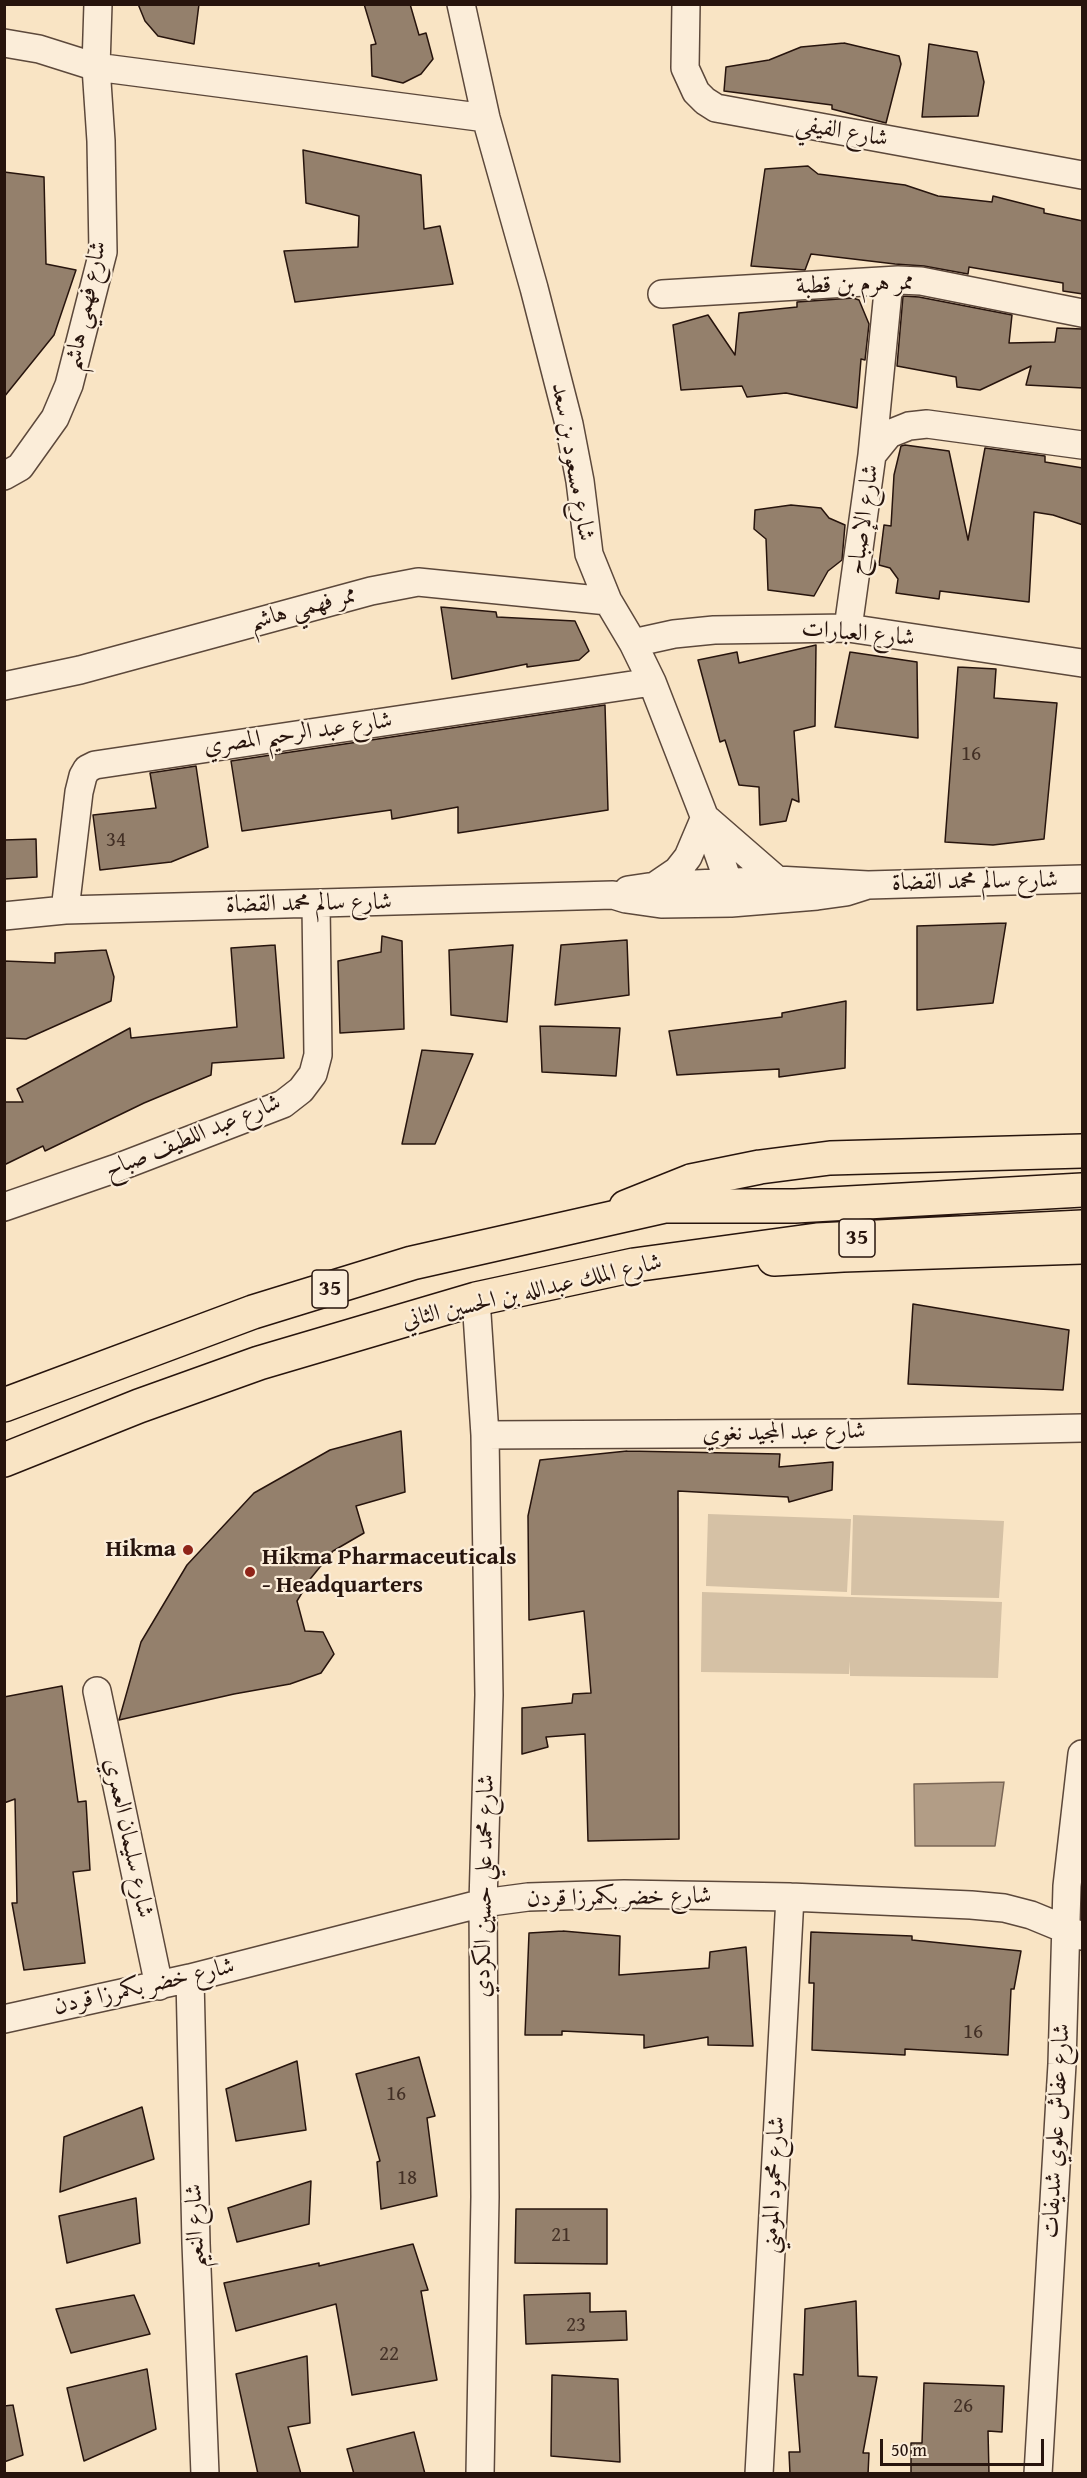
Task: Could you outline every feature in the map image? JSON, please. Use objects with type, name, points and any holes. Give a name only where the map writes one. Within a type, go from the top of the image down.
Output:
[{"type":"main road","points":[[598,1220],[691,1181],[760,1167],[830,1158],[1083,1151]]},
{"type":"main road","name":"35","points":[[4,1405],[253,1312],[412,1263],[665,1206],[795,1206],[1083,1190]]},
{"type":"main road","name":"شارع الملك عبدالله بن الحسين الثاني","points":[[4,1460],[139,1406],[259,1363],[476,1299],[634,1265],[817,1240],[1083,1227]]},
{"type":"main road","points":[[634,1265],[1083,1247]]},
{"type":"street","name":"شارع فهمي هاشم","points":[[4,476],[20,467],[55,418],[69,385],[103,252],[101,141],[96,68],[98,4]]},
{"type":"street","name":"شارع مسعود بن سعد","points":[[461,4],[486,118],[534,288],[569,424],[589,554],[608,601],[652,681],[705,817],[729,892]]},
{"type":"street","name":"شارع الفيفي","points":[[686,4],[685,68],[696,92],[716,108],[1083,175]]},
{"type":"street","points":[[4,43],[39,49],[96,68],[486,118]]},
{"type":"street","points":[[872,455],[889,281]]},
{"type":"street","name":"ممر هرم بن قطبة","points":[[662,294],[921,281],[1083,313]]},
{"type":"street","name":"شارع الإصباح","points":[[848,628],[872,455],[889,434],[896,430],[927,424],[1083,445]]},
{"type":"street","name":"ممر فهمي هاشم","points":[[4,686],[80,670],[370,591],[418,582],[608,601]]},
{"type":"street","name":"شارع العبارات","points":[[633,643],[674,634],[714,630],[848,628],[1083,663]]},
{"type":"street","name":"شارع عبد الرحيم المصري","points":[[65,910],[82,776],[87,769],[95,765],[652,681]]},
{"type":"street","points":[[655,886],[677,871],[688,857],[705,817],[777,880]]},
{"type":"street","name":"شارع سالم محمد القضاة","points":[[4,916],[65,910],[613,895],[633,901],[661,904],[729,892],[777,880],[868,885],[1083,879]]},
{"type":"street","name":"شارع سالم محمد القضاة","points":[[613,895],[623,891],[655,886],[817,896],[846,892],[868,885]]},
{"type":"street","name":"شارع عبد اللطيف صباح","points":[[4,1207],[114,1169],[283,1104],[302,1090],[313,1074],[318,1055],[316,904]]},
{"type":"street","name":"شارع محمد علي حسين الكردي","points":[[476,1299],[485,1435],[489,1695],[483,1903],[485,2197],[480,2474]]},
{"type":"street","name":"شارع عبد المجيد نغوي","points":[[485,1435],[847,1433],[1083,1428]]},
{"type":"street","name":"شارع سليمان العمري","points":[[97,1691],[159,1986]]},
{"type":"street","name":"شارع عفاش علوي شديفات","points":[[1038,2474],[1062,2064],[1074,1932],[1067,1886],[1083,1754]]},
{"type":"street","name":"شارع خضر بكمرزا قردن","points":[[4,2019],[159,1986],[483,1903],[572,1894],[790,1897],[1004,1908],[1032,1915],[1074,1932]]},
{"type":"street","name":"شارع محمود المومني","points":[[759,2474],[790,1897]]},
{"type":"street","name":"شارع النعيم","points":[[190,1978],[195,2219],[205,2474]]},
{"type":"shaded area","points":[[708,1514],[851,1519],[847,1592],[706,1586]]},
{"type":"shaded area","points":[[853,1515],[1004,1521],[999,1598],[851,1595]]},
{"type":"shaded area","points":[[702,1592],[1002,1602],[998,1678],[850,1676],[850,1661],[849,1674],[701,1672]]},
{"type":"shaded area","points":[[1004,1782],[995,1846],[915,1846],[914,1784]]},
{"type":"building","points":[[138,4],[199,4],[194,44],[158,36],[145,21]]},
{"type":"building","points":[[364,4],[410,4],[419,35],[426,33],[433,59],[421,74],[403,83],[372,76],[371,45],[376,44]]},
{"type":"building","points":[[844,43],[899,56],[901,64],[886,123],[832,109],[832,105],[724,91],[726,67],[769,60],[801,47]]},
{"type":"building","points":[[929,44],[977,52],[984,82],[978,116],[922,117]]},
{"type":"building","points":[[303,150],[421,175],[424,229],[440,226],[453,284],[295,302],[284,251],[358,247],[359,216],[306,203]]},
{"type":"building","points":[[808,166],[818,174],[905,185],[938,196],[992,202],[993,196],[1044,209],[1044,213],[1083,221],[1083,294],[1063,291],[1063,283],[969,267],[968,274],[924,266],[811,254],[805,270],[751,266],[765,169]]},
{"type":"building","points":[[4,172],[44,177],[46,264],[76,270],[54,335],[4,397]]},
{"type":"building","points":[[903,296],[1012,315],[1009,343],[1055,342],[1057,328],[1082,329],[1083,388],[1026,385],[1031,366],[980,390],[957,387],[956,377],[897,366]]},
{"type":"building","points":[[853,298],[859,300],[869,324],[865,360],[861,359],[857,408],[786,393],[747,397],[742,386],[681,390],[673,325],[708,315],[735,355],[739,313],[797,307],[797,302]]},
{"type":"building","points":[[901,446],[949,451],[968,540],[985,448],[1045,456],[1045,462],[1083,468],[1083,525],[1053,515],[1034,512],[1029,602],[940,591],[939,599],[896,593],[898,579],[890,568],[879,565],[884,525],[891,526],[894,475]]},
{"type":"building","points":[[791,505],[821,508],[829,518],[845,525],[842,560],[828,571],[814,596],[768,590],[766,539],[754,529],[755,510]]},
{"type":"building","points":[[441,607],[496,612],[497,617],[575,621],[589,651],[579,660],[527,667],[527,664],[452,679]]},
{"type":"building","points":[[816,645],[815,726],[794,731],[799,802],[792,799],[786,821],[760,825],[759,787],[739,785],[725,740],[720,742],[698,660],[737,652],[739,663]]},
{"type":"building","points":[[850,652],[917,662],[918,738],[835,727]]},
{"type":"building","points":[[958,667],[996,669],[994,698],[1057,703],[1044,839],[993,845],[945,842]]},
{"type":"building","points":[[605,705],[608,810],[458,833],[458,807],[392,819],[391,810],[242,831],[231,761]]},
{"type":"building","points":[[196,766],[208,847],[171,862],[100,870],[93,815],[156,808],[150,773]]},
{"type":"building","points":[[36,839],[37,877],[4,879],[4,840]]},
{"type":"building","points":[[1006,923],[993,1003],[917,1010],[917,926]]},
{"type":"building","points":[[382,936],[402,941],[404,1029],[340,1033],[338,961],[381,952]]},
{"type":"building","points":[[627,940],[629,995],[555,1005],[561,945]]},
{"type":"building","points":[[275,945],[284,1058],[212,1063],[211,1075],[144,1103],[45,1151],[43,1146],[4,1165],[4,1102],[23,1102],[17,1089],[130,1028],[131,1038],[237,1027],[231,948]]},
{"type":"building","points":[[513,945],[507,1022],[451,1015],[449,950]]},
{"type":"building","points":[[106,950],[114,977],[111,1001],[26,1039],[4,1038],[4,961],[55,963],[55,953]]},
{"type":"building","points":[[846,1001],[845,1068],[779,1077],[779,1069],[677,1075],[669,1031],[782,1017],[782,1013]]},
{"type":"building","points":[[540,1026],[620,1028],[616,1076],[542,1072]]},
{"type":"building","points":[[422,1050],[473,1054],[435,1144],[402,1144]]},
{"type":"building","points":[[913,1304],[1069,1330],[1063,1390],[908,1384]]},
{"type":"building","name":"Hikma Pharmaceuticals - Headquarters","points":[[401,1431],[405,1492],[356,1506],[364,1533],[333,1551],[311,1578],[297,1601],[305,1631],[323,1632],[334,1654],[321,1673],[290,1684],[119,1720],[141,1642],[187,1565],[254,1493],[330,1450]]},
{"type":"building","points":[[627,1451],[780,1454],[779,1467],[833,1462],[832,1490],[789,1502],[788,1497],[678,1491],[679,1839],[588,1841],[585,1734],[546,1737],[548,1747],[522,1754],[522,1708],[572,1703],[573,1694],[591,1693],[584,1611],[529,1620],[528,1516],[540,1460]]},
{"type":"building","points":[[62,1686],[78,1802],[86,1801],[90,1870],[73,1872],[85,1963],[24,1970],[12,1903],[17,1903],[15,1799],[4,1803],[4,1697]]},
{"type":"building","points":[[563,1931],[620,1936],[619,1975],[709,1968],[710,1952],[746,1947],[753,2046],[708,2045],[708,2037],[644,2048],[644,2035],[562,2031],[562,2035],[525,2035],[529,1933]]},
{"type":"building","points":[[811,1932],[912,1936],[912,1940],[1021,1951],[1014,1989],[1011,1989],[1008,2055],[905,2049],[905,2055],[812,2050],[814,1983],[809,1983]]},
{"type":"building","points":[[419,2057],[435,2116],[427,2118],[437,2196],[381,2209],[377,2162],[380,2161],[356,2074]]},
{"type":"building","points":[[297,2061],[306,2130],[236,2141],[226,2089]]},
{"type":"building","points":[[142,2107],[154,2159],[60,2192],[64,2137]]},
{"type":"building","points":[[311,2181],[309,2224],[237,2242],[228,2208]]},
{"type":"building","points":[[136,2198],[140,2243],[67,2263],[59,2216]]},
{"type":"building","points":[[516,2209],[607,2209],[607,2264],[515,2263]]},
{"type":"building","points":[[413,2244],[428,2290],[421,2291],[437,2380],[352,2395],[336,2304],[236,2331],[224,2283],[319,2263],[319,2266]]},
{"type":"building","points":[[590,2293],[590,2312],[626,2311],[627,2340],[526,2344],[524,2295]]},
{"type":"building","points":[[134,2295],[150,2334],[71,2353],[56,2309]]},
{"type":"building","points":[[856,2301],[858,2376],[877,2377],[863,2453],[869,2453],[868,2474],[790,2474],[789,2452],[800,2452],[794,2374],[803,2375],[805,2309]]},
{"type":"building","points":[[307,2356],[310,2423],[288,2427],[301,2474],[258,2474],[236,2374]]},
{"type":"building","points":[[147,2369],[156,2429],[84,2461],[67,2388]]},
{"type":"building","points":[[552,2375],[618,2379],[620,2462],[551,2456]]},
{"type":"building","points":[[924,2383],[1004,2386],[1002,2432],[988,2431],[989,2474],[911,2474],[911,2443],[922,2443]]},
{"type":"building","points":[[13,2405],[23,2455],[4,2462],[4,2406]]},
{"type":"building","points":[[414,2432],[425,2474],[354,2474],[347,2449]]},
{"type":"place","name":"Hikma","points":[[188,1550]]},
{"type":"place","name":"Hikma Pharmaceuticals - Headquarters","points":[[250,1572]]}]
